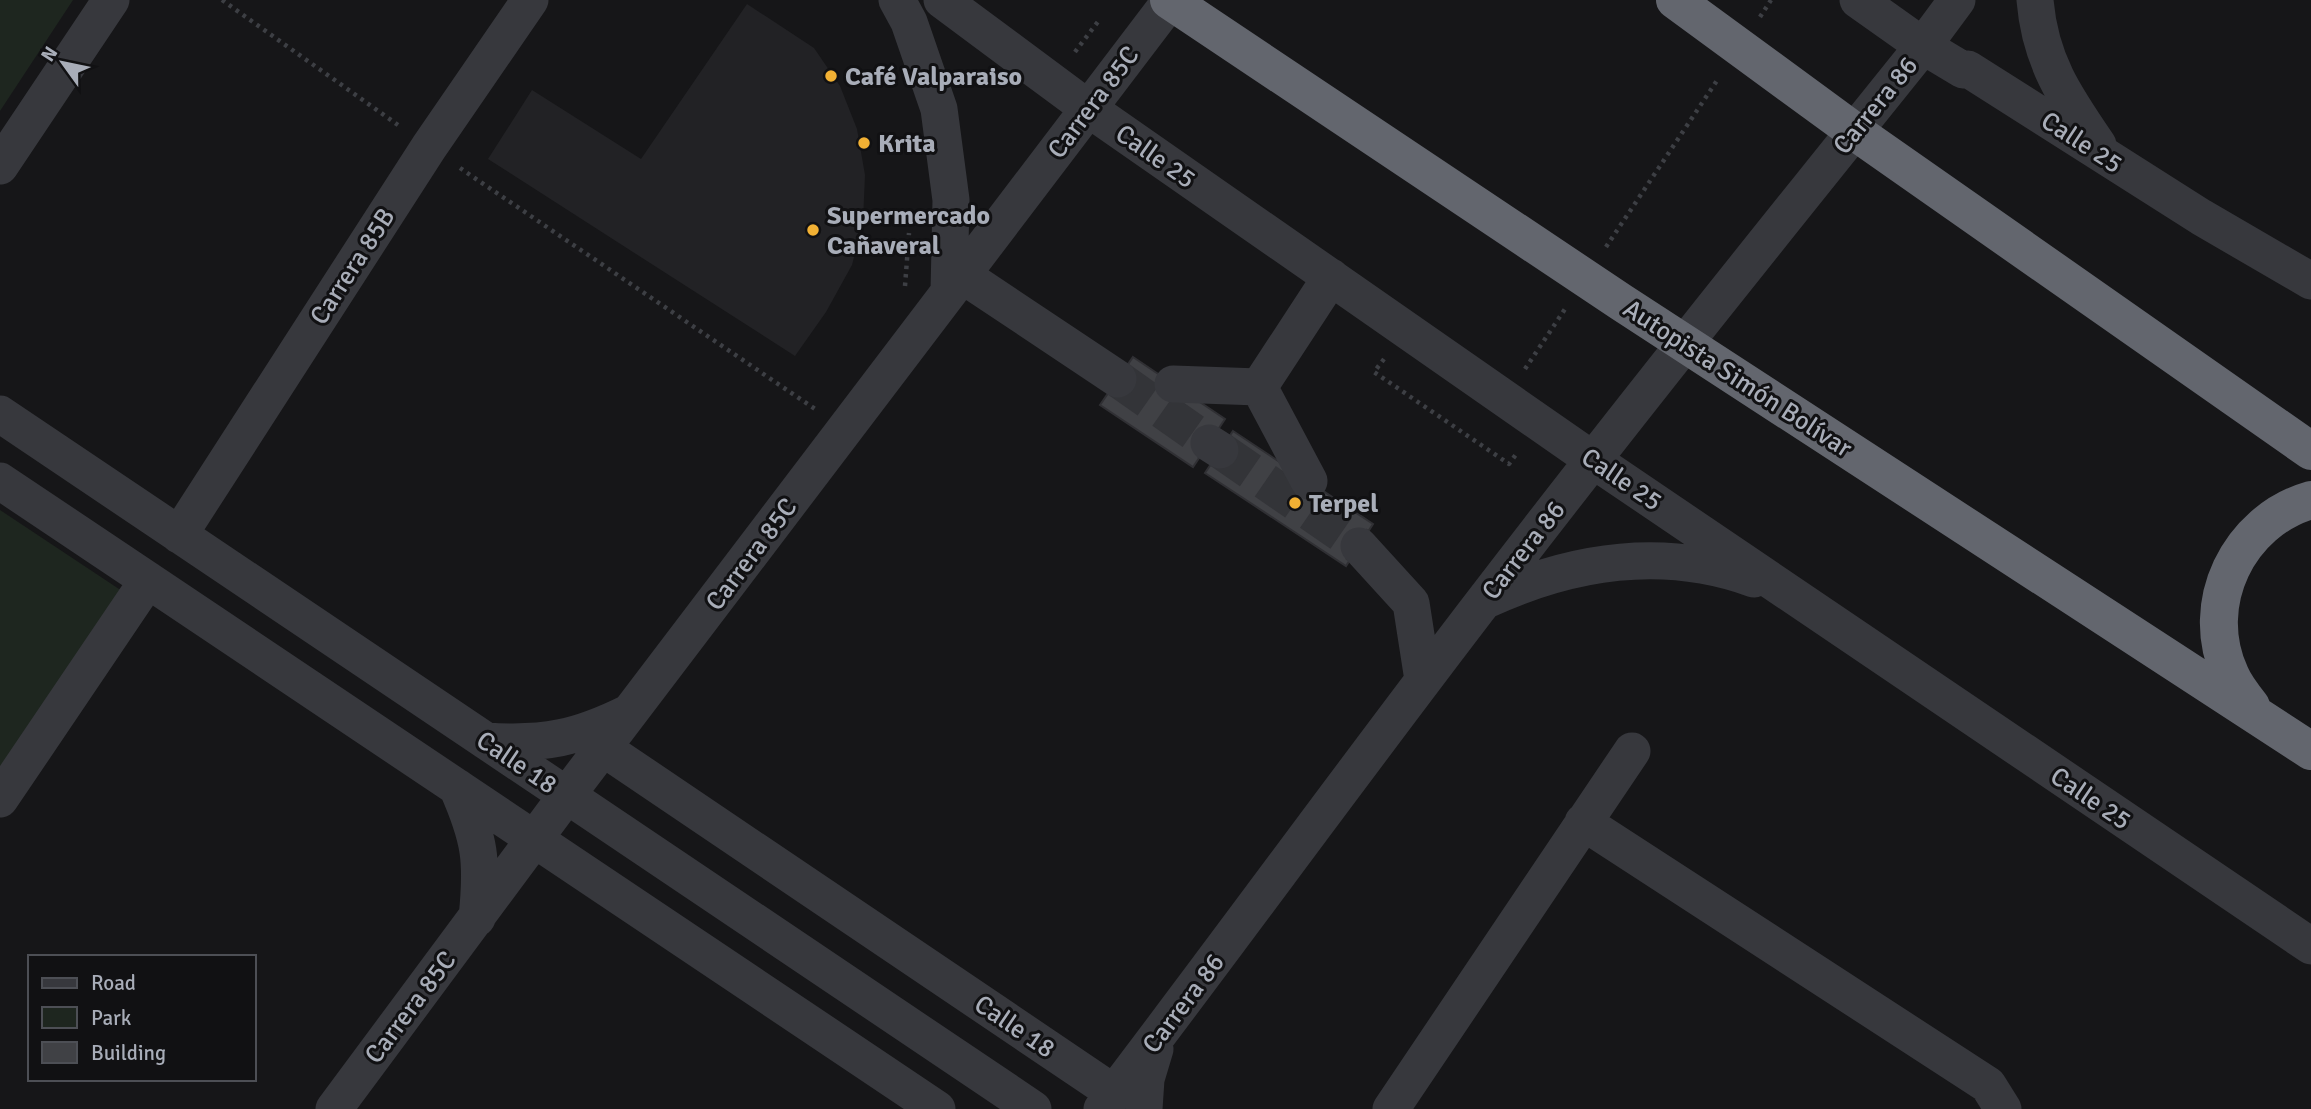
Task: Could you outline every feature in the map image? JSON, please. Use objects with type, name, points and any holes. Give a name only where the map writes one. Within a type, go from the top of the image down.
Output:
[{"type":"highway","name":"Autopista Simón Bolívar","points":[[1170,0],[1621,302],[2311,751]]},
{"type":"highway","points":[[1675,0],[1854,131],[2311,451]]},
{"type":"highway","points":[[2267,721],[2240,692],[2230,675],[2220,637],[2220,598],[2234,561],[2258,530],[2290,507],[2311,500]]},
{"type":"street","points":[[0,166],[111,0]]},
{"type":"street","name":"Carrera 85B","points":[[179,535],[429,147],[530,0]]},
{"type":"street","points":[[897,0],[909,22],[939,109],[951,200],[956,283],[1118,379]]},
{"type":"street","name":"Calle 25","points":[[942,0],[1088,108],[1593,460],[2311,946]]},
{"type":"street","name":"Carrera 85C","points":[[334,1109],[567,795],[1170,0]]},
{"type":"street","name":"Calle 25","points":[[1858,0],[1923,46],[1963,70],[1968,69],[2201,217],[2311,281]]},
{"type":"street","name":"Carrera 86","points":[[1120,1104],[1146,1079],[1151,1059],[1168,1023],[1423,680],[1685,342],[1957,0]]},
{"type":"street","points":[[2035,0],[2045,51],[2059,88],[2106,158]]},
{"type":"street","points":[[1259,387],[1331,277]]},
{"type":"street","points":[[1173,384],[1259,387]]},
{"type":"street","points":[[1259,387],[1309,481]]},
{"type":"street","name":"Calle 18","points":[[0,414],[1033,1109]]},
{"type":"street","name":"Calle 18","points":[[0,481],[937,1109]]},
{"type":"street","points":[[1359,546],[1411,603],[1423,680]]},
{"type":"street","points":[[1483,601],[1553,573],[1628,561],[1710,567],[1750,578],[1788,593]]},
{"type":"street","points":[[0,799],[148,580]]},
{"type":"street","points":[[486,741],[523,744],[561,739],[597,728],[631,711]]},
{"type":"street","name":"Calle 18","points":[[603,748],[1120,1104]]},
{"type":"street","points":[[1391,1109],[1632,751]]},
{"type":"street","points":[[457,787],[480,853],[481,884],[477,918]]},
{"type":"street","points":[[1583,822],[1995,1097],[2024,1109]]},
{"type":"path","points":[[222,0],[429,147],[815,409],[823,398]]},
{"type":"path","points":[[1075,52],[1100,19]]},
{"type":"path","points":[[904,289],[909,232]]},
{"type":"shaded area","points":[[747,4],[814,48],[840,86],[857,129],[865,175],[863,221],[852,265],[826,312],[795,356],[488,159],[532,90],[641,159]]},
{"type":"green space","points":[[0,0],[73,0],[0,111]]},
{"type":"green space","points":[[0,510],[122,591],[0,768]]},
{"type":"building","points":[[1133,357],[1225,419],[1193,467],[1100,405]]},
{"type":"building","name":"Terpel","points":[[1233,431],[1373,524],[1346,566],[1205,473]]},
{"type":"tunnel","points":[[1118,379],[1209,443]]},
{"type":"tunnel","points":[[1220,450],[1359,546]]},
{"type":"place","name":"Café Valparaiso","points":[[831,76]]},
{"type":"place","name":"Krita","points":[[864,143]]},
{"type":"place","name":"Supermercado Cañaveral","points":[[813,230]]},
{"type":"place","name":"Terpel","points":[[1295,503]]}]
